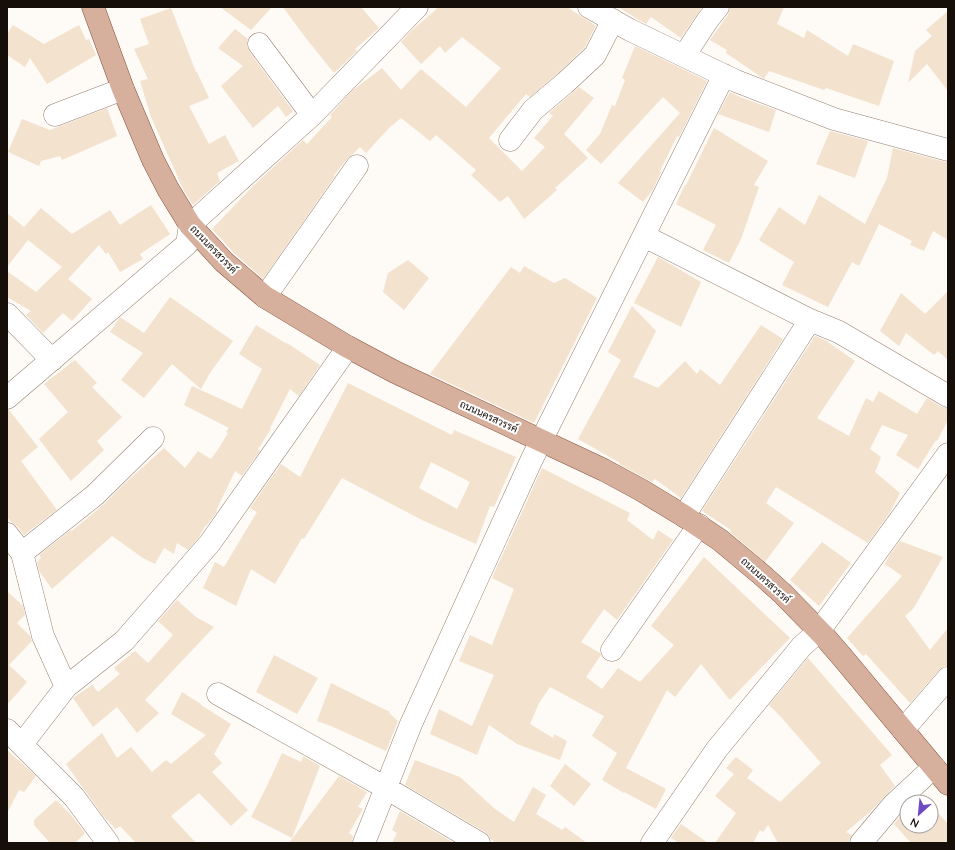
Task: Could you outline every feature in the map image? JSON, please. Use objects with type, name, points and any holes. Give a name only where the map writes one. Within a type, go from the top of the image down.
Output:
[{"type":"main road","name":"ถนนนครสวรรค์","points":[[93,7],[123,89],[153,160],[168,189],[190,225],[224,262],[265,297],[348,347],[395,372],[604,470],[641,490],[720,540],[783,594],[819,631],[948,784]]},
{"type":"street","points":[[7,398],[187,244],[190,225],[312,114],[417,7]]},
{"type":"street","points":[[589,7],[630,30],[736,81],[834,119],[948,150]]},
{"type":"street","points":[[684,56],[718,7]]},
{"type":"street","points":[[510,140],[533,110],[595,55],[613,20]]},
{"type":"street","points":[[259,44],[312,114]]},
{"type":"street","points":[[364,843],[411,724],[532,459],[724,75]]},
{"type":"street","points":[[55,115],[123,89]]},
{"type":"street","points":[[265,297],[357,166]]},
{"type":"street","points":[[644,236],[810,320],[839,332],[948,396]]},
{"type":"street","points":[[7,314],[52,360]]},
{"type":"street","points":[[612,650],[691,521],[810,320]]},
{"type":"street","points":[[108,843],[74,797],[14,737],[66,687],[124,641],[210,543],[348,347]]},
{"type":"street","points":[[22,554],[95,495],[153,438]]},
{"type":"street","points":[[652,843],[717,749],[802,646],[819,631],[948,454]]},
{"type":"street","points":[[7,534],[22,554],[43,636],[66,687]]},
{"type":"street","points":[[903,730],[948,678]]},
{"type":"street","points":[[218,694],[386,788],[479,843]]},
{"type":"street","points":[[861,843],[893,805],[934,767]]},
{"type":"building","points":[[220,7],[272,7],[251,30]]},
{"type":"building","points":[[283,7],[361,7],[379,28],[355,49],[357,51],[334,73]]},
{"type":"building","points":[[439,7],[567,7],[596,26],[585,47],[530,97],[526,94],[489,138],[522,171],[545,147],[534,138],[553,116],[549,113],[579,87],[594,98],[564,134],[588,158],[555,188],[557,190],[524,219],[508,196],[500,202],[471,175],[476,170],[436,135],[430,141],[401,118],[389,128],[366,153],[360,147],[347,159],[334,175],[335,176],[263,279],[234,253],[212,229],[254,185],[303,140],[307,144],[332,117],[330,115],[352,91],[382,68],[401,90],[421,69],[466,107],[501,68],[462,37],[445,53],[440,46],[421,64],[401,42],[410,32]]},
{"type":"building","points":[[618,7],[702,7],[681,38],[651,17],[646,24]]},
{"type":"building","points":[[730,7],[784,7],[777,24],[804,38],[807,30],[848,56],[853,44],[894,61],[879,106],[826,88],[824,90],[769,71],[764,79],[726,53],[727,50],[710,40],[728,15]]},
{"type":"building","points":[[171,8],[196,72],[209,98],[189,106],[209,144],[225,135],[239,161],[217,173],[220,181],[193,205],[184,191],[151,117],[140,81],[148,79],[134,49],[149,44],[140,19]]},
{"type":"building","points":[[948,11],[948,91],[927,64],[908,83],[915,51],[932,36],[926,30]]},
{"type":"building","points":[[13,25],[44,44],[79,25],[86,40],[89,39],[96,55],[47,84],[30,58],[25,67],[7,55],[7,34]]},
{"type":"building","points":[[235,29],[248,39],[247,45],[249,51],[293,111],[286,117],[278,106],[253,128],[221,86],[243,66],[218,48]]},
{"type":"building","points":[[635,46],[707,81],[679,137],[677,136],[652,191],[643,202],[618,183],[680,113],[663,97],[601,164],[586,150],[600,134],[612,105],[615,106],[625,80],[622,78]]},
{"type":"building","points":[[730,92],[776,110],[769,132],[718,114]]},
{"type":"building","points":[[107,108],[117,136],[62,160],[60,156],[41,161],[39,166],[8,152],[22,119],[50,130]]},
{"type":"building","points":[[714,128],[768,161],[754,185],[759,187],[741,239],[729,263],[703,250],[716,225],[676,204]]},
{"type":"building","points":[[830,131],[868,141],[855,178],[816,164]]},
{"type":"building","points":[[893,148],[948,162],[948,240],[933,231],[924,251],[910,245],[912,241],[879,224],[859,266],[852,262],[828,307],[782,285],[794,262],[759,240],[779,207],[805,225],[819,195],[865,224],[887,178]]},
{"type":"building","points":[[151,205],[170,234],[140,254],[143,259],[120,272],[108,252],[106,254],[99,245],[68,279],[92,299],[72,321],[63,313],[43,333],[26,315],[31,311],[7,297],[7,271],[36,292],[62,267],[28,240],[7,267],[7,213],[24,227],[41,208],[72,234],[110,210],[120,225]]},
{"type":"building","points":[[658,257],[701,282],[681,327],[634,303]]},
{"type":"building","points":[[408,260],[429,278],[404,310],[383,292],[388,273]]},
{"type":"building","points":[[524,266],[554,283],[565,278],[597,298],[534,423],[430,374],[511,267],[520,273]]},
{"type":"building","points":[[948,291],[948,360],[938,351],[934,355],[906,333],[899,346],[880,331],[901,293],[925,314]]},
{"type":"building","points":[[170,297],[233,341],[210,373],[201,389],[172,364],[144,398],[121,380],[143,353],[110,332],[120,317],[144,333]]},
{"type":"building","points":[[632,306],[656,331],[633,377],[658,388],[685,361],[697,374],[700,369],[720,385],[761,325],[783,339],[681,498],[655,479],[652,482],[578,439],[621,360],[608,352]]},
{"type":"building","points":[[256,325],[320,365],[299,396],[290,389],[270,428],[271,429],[258,449],[260,451],[242,476],[235,471],[216,511],[217,512],[205,526],[199,537],[188,550],[177,543],[174,554],[164,548],[155,564],[143,558],[112,536],[52,589],[39,571],[37,562],[41,558],[39,555],[71,530],[72,531],[103,505],[164,448],[185,468],[198,451],[211,459],[228,433],[226,432],[229,428],[184,405],[192,386],[242,409],[262,369],[239,354]]},
{"type":"building","points":[[815,336],[825,340],[855,361],[817,418],[849,436],[866,398],[873,402],[879,391],[917,414],[927,398],[942,407],[948,408],[948,420],[937,441],[936,440],[918,469],[896,455],[908,435],[882,425],[870,449],[881,457],[875,472],[900,493],[889,514],[868,543],[776,487],[766,503],[794,523],[765,562],[730,532],[731,530],[702,511]]},
{"type":"building","points":[[75,360],[97,383],[92,387],[122,417],[97,441],[104,450],[71,481],[39,439],[68,412],[44,384]]},
{"type":"building","points":[[348,383],[452,435],[454,430],[516,457],[494,507],[490,506],[476,544],[422,520],[342,478],[304,539],[302,538],[275,584],[251,569],[236,606],[203,588],[215,562],[224,567],[257,512],[250,508],[281,464],[300,477]],"holes":[[[431,462],[470,482],[457,509],[419,488]]]},
{"type":"building","points":[[7,410],[9,410],[38,447],[21,461],[57,510],[24,535],[7,517]]},
{"type":"building","points":[[542,468],[630,513],[627,520],[653,540],[658,530],[673,540],[617,620],[604,609],[581,642],[601,655],[586,677],[602,689],[618,668],[640,682],[674,645],[651,626],[704,557],[790,638],[730,700],[701,664],[675,697],[667,690],[626,768],[666,789],[656,809],[602,780],[617,753],[592,736],[604,716],[550,687],[539,703],[530,724],[553,738],[554,734],[567,741],[560,760],[517,744],[489,725],[477,755],[430,734],[439,709],[472,726],[494,675],[459,661],[470,635],[492,645],[514,589],[492,578]]},
{"type":"building","points":[[900,541],[943,557],[913,609],[905,616],[930,650],[948,628],[948,666],[944,666],[939,670],[910,703],[866,654],[863,656],[847,638],[902,576],[885,564]]},
{"type":"building","points":[[822,542],[851,563],[819,606],[790,580]]},
{"type":"building","points":[[7,591],[23,606],[25,615],[17,623],[30,636],[32,641],[9,665],[27,682],[7,705]]},
{"type":"building","points":[[177,600],[196,617],[214,627],[145,700],[159,713],[137,733],[117,707],[93,727],[73,698],[92,685],[98,692],[120,674],[114,668],[135,651],[148,663],[173,635],[158,621]]},
{"type":"building","points":[[274,655],[318,678],[297,714],[256,692]]},
{"type":"building","points":[[808,658],[892,755],[880,765],[895,786],[871,811],[846,832],[852,835],[849,843],[778,843],[768,825],[763,832],[760,830],[753,843],[715,843],[736,813],[715,796],[734,774],[726,768],[736,757],[753,770],[747,778],[780,802],[821,763],[769,705]]},
{"type":"building","points":[[331,683],[390,712],[389,713],[398,721],[386,751],[317,721]]},
{"type":"building","points":[[182,692],[231,724],[214,754],[222,763],[212,772],[248,810],[231,826],[199,793],[171,816],[196,843],[136,843],[120,826],[116,829],[103,816],[66,764],[102,733],[117,758],[131,747],[152,772],[166,760],[171,764],[206,735],[171,714]]},
{"type":"building","points":[[7,750],[36,776],[24,792],[19,790],[7,813]]},
{"type":"building","points":[[282,753],[301,762],[303,756],[320,766],[292,838],[251,817]]},
{"type":"building","points":[[415,760],[460,777],[495,809],[514,822],[533,787],[546,795],[536,814],[562,830],[565,827],[587,843],[497,843],[490,839],[485,832],[405,785]]},
{"type":"building","points":[[565,764],[591,784],[574,806],[550,786]]},
{"type":"building","points":[[339,776],[367,792],[358,807],[363,809],[349,833],[353,836],[352,843],[289,843]]},
{"type":"building","points":[[56,800],[72,816],[85,833],[75,843],[50,843],[34,825],[34,820]]},
{"type":"building","points":[[400,811],[454,843],[392,843],[397,833],[392,830]]},
{"type":"building","points":[[939,814],[948,824],[948,843],[911,843],[903,834],[939,834]]},
{"type":"building","points":[[899,818],[899,830],[894,824]]},
{"type":"building","points":[[681,824],[708,843],[679,843],[671,838]]}]
